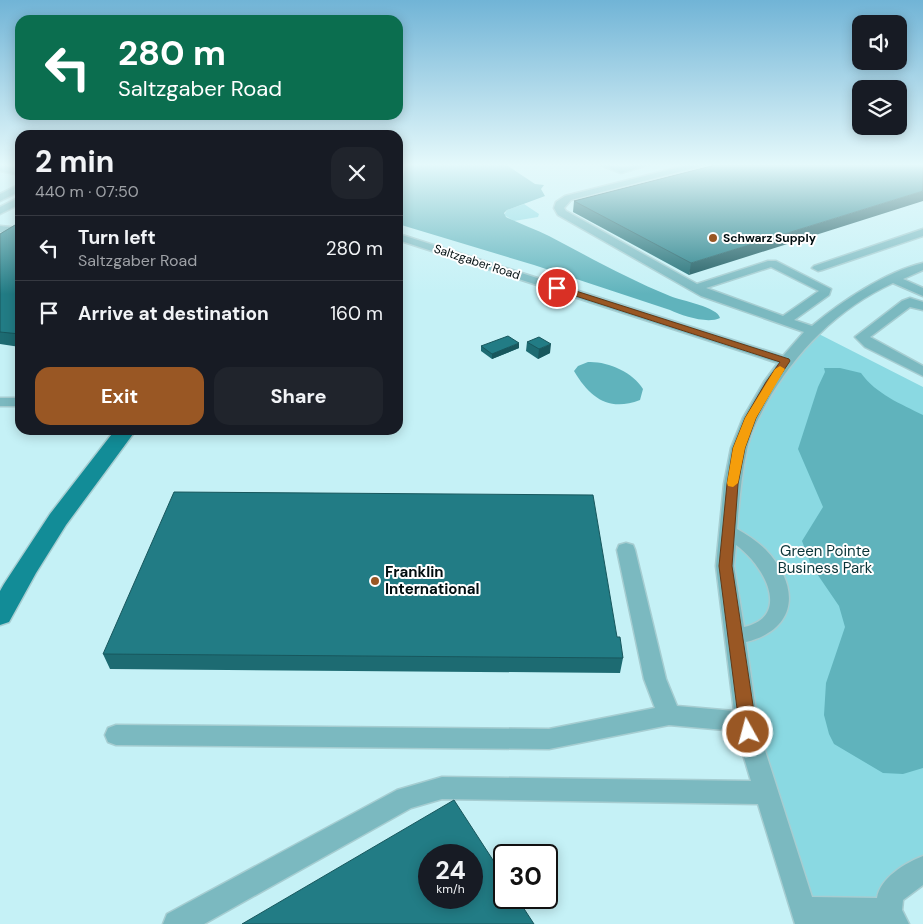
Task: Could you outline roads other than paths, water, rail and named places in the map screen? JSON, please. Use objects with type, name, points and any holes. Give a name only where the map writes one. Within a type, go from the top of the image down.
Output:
[{"type":"main road","points":[[0,615],[56,522],[122,435]]},
{"type":"street","points":[[559,207],[562,213],[695,288],[712,296],[813,331]]},
{"type":"street","points":[[0,219],[15,220]]},
{"type":"street","points":[[0,229],[15,230]]},
{"type":"street","points":[[818,268],[923,232]]},
{"type":"street","name":"Saltzgaber Road","points":[[403,239],[786,361]]},
{"type":"street","points":[[695,288],[772,263],[825,289],[825,292],[784,321]]},
{"type":"street","points":[[923,266],[893,279],[855,300],[813,331],[786,361],[771,382],[750,418],[739,448],[732,484],[726,566],[747,722],[806,917],[892,918],[891,894],[923,869]]},
{"type":"street","points":[[893,279],[923,292]]},
{"type":"street","points":[[923,306],[910,302],[906,304],[862,337],[870,344],[923,372]]},
{"type":"street","points":[[0,402],[15,402]]},
{"type":"street","points":[[728,532],[759,554],[773,573],[779,592],[779,606],[774,620],[764,628],[735,637]]},
{"type":"street","points":[[626,550],[655,679],[669,715]]},
{"type":"street","points":[[116,735],[549,739],[669,715],[747,722]]},
{"type":"street","points":[[177,924],[406,798],[442,788],[767,793]]},
{"type":"place","name":"Schwarz Supply","points":[[713,238]]},
{"type":"place","name":"Franklin International","points":[[375,581]]},
{"type":"park label","name":"Green Pointe Business Park","points":[[825,560]]}]
